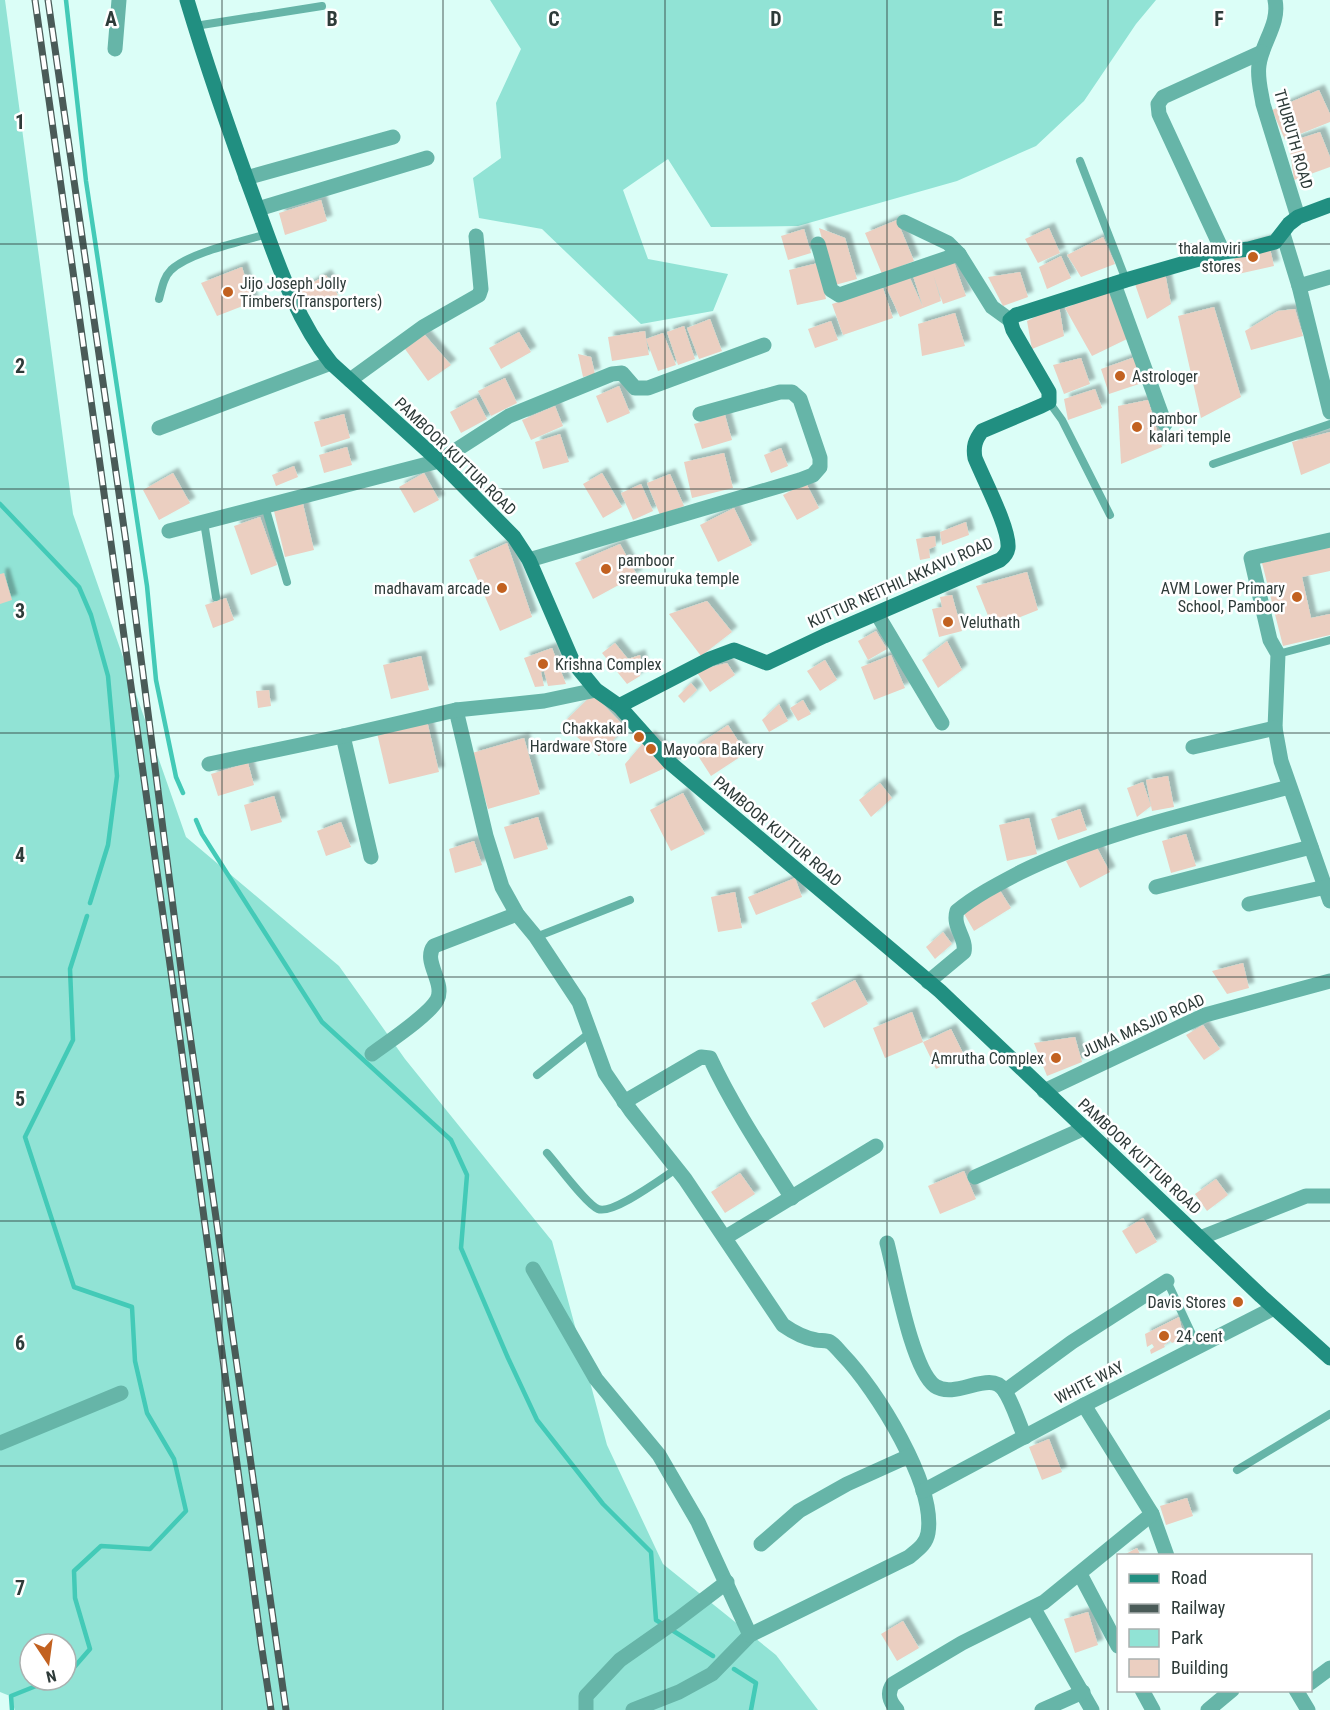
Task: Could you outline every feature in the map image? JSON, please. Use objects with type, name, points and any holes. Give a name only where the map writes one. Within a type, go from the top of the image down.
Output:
[{"type":"main road","name":"PAMBOOR KUTTUR ROAD","points":[[187,0],[246,178],[298,313],[317,345],[332,363],[439,461],[506,529],[529,560],[573,662],[596,690],[619,706],[669,762],[928,982],[1274,1308],[1329,1356]]},
{"type":"main road","points":[[1049,402],[1049,392],[1013,330],[1010,320],[1016,315],[1223,252],[1249,249],[1275,242],[1289,224],[1330,205]]},
{"type":"main road","name":"KUTTUR NEITHILAKKAVU ROAD","points":[[619,706],[710,659],[734,650],[767,663],[1000,560],[1006,555],[1008,548],[1005,530],[975,458],[976,439],[982,431],[1049,402]]},
{"type":"street","points":[[115,49],[119,0]]},
{"type":"street","name":"THURUTH ROAD","points":[[1275,0],[1274,23],[1262,52],[1259,67],[1263,104],[1299,218]]},
{"type":"street","points":[[1223,252],[1159,114],[1158,104],[1164,97],[1262,52]]},
{"type":"street","points":[[246,178],[393,137]]},
{"type":"street","points":[[258,209],[427,158]]},
{"type":"street","points":[[904,222],[948,243],[959,254],[992,308],[1010,320]]},
{"type":"street","points":[[1283,234],[1299,286],[1330,412]]},
{"type":"street","points":[[350,380],[423,327],[479,295],[481,289],[476,236]]},
{"type":"street","points":[[818,244],[831,290],[839,295],[959,254]]},
{"type":"street","points":[[1299,286],[1330,277]]},
{"type":"street","points":[[1120,282],[1165,424]]},
{"type":"street","points":[[169,531],[439,461],[509,416],[612,374],[622,373],[635,388],[648,388],[764,345]]},
{"type":"street","points":[[159,428],[332,363]]},
{"type":"street","points":[[529,560],[818,472],[820,458],[800,399],[792,392],[780,392],[700,414]]},
{"type":"street","points":[[1250,904],[1329,891],[1289,787],[1277,746],[1275,728],[1278,654],[1270,640],[1251,558],[1330,540]]},
{"type":"street","points":[[877,614],[942,723]]},
{"type":"street","points":[[208,764],[456,710],[544,701],[596,690]]},
{"type":"street","points":[[456,710],[486,836],[502,887],[517,914],[536,937],[579,1002],[605,1073],[624,1102],[726,1237],[783,1325],[793,1332],[814,1340],[830,1342],[850,1363],[891,1418],[923,1491],[929,1532],[926,1543],[909,1557],[750,1635],[712,1674],[679,1692],[633,1710]]},
{"type":"street","points":[[1193,747],[1275,728]]},
{"type":"street","points":[[343,736],[371,857]]},
{"type":"street","points":[[928,982],[964,952],[964,943],[956,926],[957,911],[1003,881],[1042,862],[1102,838],[1289,787]]},
{"type":"street","points":[[1156,887],[1311,847]]},
{"type":"street","points":[[372,1054],[429,1010],[437,999],[439,985],[430,950],[434,946],[517,914]]},
{"type":"street","name":"JUMA MASJID ROAD","points":[[1044,1091],[1205,1015],[1330,981]]},
{"type":"street","points":[[624,1102],[707,1056],[742,1119],[792,1198]]},
{"type":"street","points":[[975,1177],[1085,1128]]},
{"type":"street","points":[[726,1237],[876,1146]]},
{"type":"street","points":[[1200,1238],[1306,1197],[1330,1196]]},
{"type":"street","points":[[887,1243],[915,1352],[923,1371],[937,1387],[952,1390],[986,1382],[996,1383],[1005,1391],[1025,1437]]},
{"type":"street","points":[[533,1269],[596,1379],[659,1455],[698,1522],[750,1635]]},
{"type":"street","points":[[1005,1391],[1072,1342],[1167,1281]]},
{"type":"street","name":"WHITE WAY","points":[[923,1491],[1084,1405],[1274,1308]]},
{"type":"street","points":[[0,1443],[121,1393]]},
{"type":"street","points":[[1084,1405],[1152,1514],[1166,1554]]},
{"type":"street","points":[[761,1544],[799,1511],[847,1484],[909,1456]]},
{"type":"street","points":[[897,1710],[889,1695],[893,1684],[962,1643],[1034,1609],[1152,1514]]},
{"type":"street","points":[[1080,1574],[1117,1642]]},
{"type":"street","points":[[586,1710],[586,1696],[620,1660],[727,1582]]},
{"type":"street","points":[[1034,1609],[1092,1710]]},
{"type":"street","points":[[1312,1682],[1330,1668]]},
{"type":"street","points":[[1042,1710],[1083,1692]]},
{"type":"street","points":[[1143,1692],[1153,1710]]},
{"type":"street","points":[[1208,1710],[1231,1692]]},
{"type":"street","points":[[1299,1692],[1308,1710]]},
{"type":"lane","points":[[195,26],[322,6]]},
{"type":"lane","points":[[1080,161],[1120,282]]},
{"type":"lane","points":[[159,299],[165,278],[180,263],[197,255],[267,234]]},
{"type":"lane","points":[[1049,402],[1062,420],[1110,515]]},
{"type":"lane","points":[[1213,464],[1330,424]]},
{"type":"lane","points":[[265,506],[286,582]]},
{"type":"lane","points":[[204,522],[216,597]]},
{"type":"lane","points":[[1278,654],[1330,640]]},
{"type":"lane","points":[[536,937],[630,900]]},
{"type":"lane","points":[[537,1075],[591,1032]]},
{"type":"lane","points":[[547,1153],[591,1204],[603,1210],[616,1206],[676,1168]]},
{"type":"lane","points":[[1167,1281],[1198,1347]]},
{"type":"lane","points":[[1237,1470],[1330,1414]]},
{"type":"green space","points":[[0,0],[5,0],[73,514],[186,837],[339,966],[405,1059],[552,1241],[607,1445],[663,1564],[776,1655],[818,1710],[15,1710],[10,1696],[0,1692]]},
{"type":"green space","points":[[490,0],[1156,0],[1136,24],[1084,101],[1036,146],[957,181],[798,226],[711,227],[668,159],[623,190],[648,259],[728,274],[713,311],[641,324],[542,229],[479,218],[473,178],[501,158],[496,103],[521,49]]},
{"type":"building","points":[[1319,90],[1330,114],[1330,122],[1285,140],[1272,110]]},
{"type":"building","points":[[1320,132],[1330,157],[1330,167],[1294,180],[1289,142]]},
{"type":"building","points":[[321,200],[327,221],[285,235],[279,213]]},
{"type":"building","points":[[897,220],[914,261],[882,274],[865,233]]},
{"type":"building","points":[[819,228],[845,238],[857,279],[835,285]]},
{"type":"building","points":[[1049,228],[1060,253],[1038,263],[1025,239]]},
{"type":"building","points":[[804,229],[811,253],[788,260],[781,236]]},
{"type":"building","points":[[1103,237],[1115,264],[1081,277],[1067,255]]},
{"type":"building","name":"thalamviri stores","points":[[1268,240],[1274,266],[1238,274],[1232,249]]},
{"type":"building","points":[[1061,256],[1071,278],[1047,289],[1039,267]]},
{"type":"building","points":[[953,259],[966,296],[943,304],[933,274],[941,301],[900,317],[886,287],[909,276],[923,307],[913,276]]},
{"type":"building","points":[[818,263],[826,299],[797,305],[789,270]]},
{"type":"building","name":"Jijo Joseph Jolly Timbers(Transporters)","points":[[242,267],[253,302],[217,316],[201,283]]},
{"type":"building","points":[[1020,272],[1028,297],[1003,306],[988,277]]},
{"type":"building","points":[[1165,273],[1171,304],[1147,319],[1135,284]]},
{"type":"building","points":[[326,275],[338,295],[312,310],[300,290]]},
{"type":"building","points":[[883,288],[893,318],[843,335],[832,304]]},
{"type":"building","points":[[1111,291],[1127,339],[1092,356],[1065,308]]},
{"type":"building","points":[[1059,306],[1064,336],[1032,349],[1027,321]]},
{"type":"building","points":[[1214,307],[1241,397],[1201,418],[1178,316]]},
{"type":"building","points":[[1295,309],[1303,336],[1251,350],[1245,331],[1278,311]]},
{"type":"building","points":[[955,313],[965,346],[922,356],[918,324]]},
{"type":"building","points":[[710,319],[722,351],[699,359],[687,328]]},
{"type":"building","points":[[831,321],[838,340],[815,348],[808,329]]},
{"type":"building","points":[[684,326],[695,359],[678,365],[667,332]]},
{"type":"building","points":[[645,331],[649,355],[612,361],[608,337]]},
{"type":"building","points":[[519,332],[531,352],[501,369],[489,348]]},
{"type":"building","points":[[663,333],[676,365],[658,371],[646,339]]},
{"type":"building","points":[[424,334],[451,365],[428,381],[405,349]]},
{"type":"building","points":[[578,354],[591,357],[595,374],[583,377]]},
{"type":"building","name":"Astrologer","points":[[1135,357],[1139,384],[1109,394],[1101,369]]},
{"type":"building","points":[[1081,358],[1090,384],[1064,394],[1053,365]]},
{"type":"building","points":[[505,378],[517,403],[491,416],[478,391]]},
{"type":"building","points":[[619,386],[630,413],[607,423],[596,396]]},
{"type":"building","points":[[1095,389],[1102,408],[1068,420],[1064,399]]},
{"type":"building","points":[[476,398],[487,419],[461,433],[450,412]]},
{"type":"building","name":"pambor kalari temple","points":[[1148,400],[1162,447],[1121,464],[1118,406]]},
{"type":"building","points":[[555,406],[563,426],[531,440],[522,420]]},
{"type":"building","points":[[344,414],[350,438],[321,447],[314,422]]},
{"type":"building","points":[[725,415],[732,440],[702,449],[694,424]]},
{"type":"building","points":[[1330,432],[1330,463],[1301,475],[1292,442]]},
{"type":"building","points":[[560,434],[569,462],[543,469],[535,442]]},
{"type":"building","points":[[347,447],[352,465],[324,473],[319,455]]},
{"type":"building","points":[[781,448],[788,466],[771,473],[764,455]]},
{"type":"building","points":[[724,453],[733,488],[692,498],[684,462]]},
{"type":"building","points":[[294,466],[298,477],[276,486],[272,475]]},
{"type":"building","points":[[173,473],[190,503],[159,520],[143,490]]},
{"type":"building","points":[[424,473],[439,500],[414,513],[399,487]]},
{"type":"building","points":[[602,473],[622,507],[603,518],[583,484]]},
{"type":"building","points":[[670,474],[684,506],[660,515],[647,483]]},
{"type":"building","points":[[806,483],[819,508],[797,520],[783,495]]},
{"type":"building","points":[[641,484],[653,511],[633,520],[621,493]]},
{"type":"building","points":[[303,504],[314,550],[285,557],[274,511]]},
{"type":"building","points":[[734,508],[752,545],[718,562],[700,525]]},
{"type":"building","points":[[260,517],[277,565],[251,575],[234,526]]},
{"type":"building","points":[[966,522],[969,535],[942,545],[940,532]]},
{"type":"building","points":[[935,536],[936,546],[929,549],[930,558],[920,560],[916,539]]},
{"type":"building","name":"madhavam arcade","points":[[507,543],[532,617],[500,631],[469,560]]},
{"type":"building","name":"pamboor sreemuruka temple","points":[[620,544],[637,575],[593,599],[575,563]]},
{"type":"building","name":"AVM Lower Primary School, Pamboor","points":[[1330,547],[1330,571],[1302,577],[1311,618],[1330,614],[1330,635],[1283,646],[1262,563]]},
{"type":"building","points":[[1027,572],[1038,610],[993,628],[976,586]]},
{"type":"building","points":[[4,573],[12,600],[0,604],[0,574]]},
{"type":"building","name":"Veluthath","points":[[952,595],[962,631],[939,637],[932,609],[942,607],[940,597]]},
{"type":"building","points":[[226,598],[234,620],[213,628],[205,605]]},
{"type":"building","points":[[707,601],[732,632],[701,656],[669,614]]},
{"type":"building","points":[[876,631],[887,649],[868,660],[858,641]]},
{"type":"building","points":[[947,641],[962,670],[938,688],[922,660]]},
{"type":"building","points":[[615,643],[628,659],[640,655],[642,663],[640,676],[627,684],[602,653]]},
{"type":"building","name":"Krishna Complex","points":[[552,648],[566,684],[548,686],[544,671],[541,672],[544,686],[535,687],[524,658]]},
{"type":"building","points":[[891,655],[905,688],[874,700],[861,667]]},
{"type":"building","points":[[421,656],[429,690],[391,699],[383,665]]},
{"type":"building","points":[[825,660],[837,680],[820,691],[807,671]]},
{"type":"building","points":[[727,663],[735,675],[710,692],[696,671]]},
{"type":"building","points":[[691,683],[697,690],[684,703],[678,696]]},
{"type":"building","points":[[269,690],[271,706],[258,708],[256,691]]},
{"type":"building","points":[[593,694],[625,727],[599,756],[562,724]]},
{"type":"building","points":[[803,700],[811,714],[798,721],[790,708]]},
{"type":"building","points":[[779,704],[788,721],[769,732],[762,720]]},
{"type":"building","points":[[427,721],[439,772],[389,784],[377,733]]},
{"type":"building","points":[[728,725],[746,753],[711,776],[693,748]]},
{"type":"building","name":"Mayoora Bakery","points":[[649,736],[678,762],[630,784],[625,764]]},
{"type":"building","points":[[524,738],[540,794],[488,809],[472,753]]},
{"type":"building","points":[[248,763],[254,785],[218,796],[211,774]]},
{"type":"building","points":[[1168,776],[1174,807],[1152,811],[1146,780]]},
{"type":"building","points":[[1143,782],[1151,806],[1137,817],[1127,788]]},
{"type":"building","points":[[880,783],[892,798],[871,817],[859,800]]},
{"type":"building","points":[[683,793],[705,834],[671,851],[650,810]]},
{"type":"building","points":[[274,796],[282,822],[251,831],[244,805]]},
{"type":"building","points":[[1080,809],[1087,830],[1058,840],[1051,819]]},
{"type":"building","points":[[538,817],[548,849],[514,859],[504,827]]},
{"type":"building","points":[[1029,818],[1037,854],[1007,861],[999,825]]},
{"type":"building","points":[[341,822],[351,847],[326,856],[317,831]]},
{"type":"building","points":[[1186,834],[1196,866],[1171,873],[1162,841]]},
{"type":"building","points":[[474,841],[482,865],[455,873],[449,849]]},
{"type":"building","points":[[1096,846],[1110,872],[1080,888],[1066,861]]},
{"type":"building","points":[[795,878],[802,897],[756,915],[748,897]]},
{"type":"building","points":[[999,889],[1011,908],[974,931],[963,912]]},
{"type":"building","points":[[735,892],[742,928],[718,932],[711,897]]},
{"type":"building","points":[[943,932],[952,944],[935,959],[926,947]]},
{"type":"building","points":[[1243,963],[1249,988],[1227,994],[1212,971]]},
{"type":"building","points":[[855,980],[868,1004],[824,1028],[811,1003]]},
{"type":"building","points":[[912,1012],[923,1042],[885,1058],[873,1028]]},
{"type":"building","points":[[1203,1025],[1220,1049],[1204,1060],[1186,1035]]},
{"type":"building","points":[[951,1029],[964,1055],[936,1069],[923,1042]]},
{"type":"building","points":[[1075,1037],[1082,1062],[1047,1076],[1034,1043]]},
{"type":"building","points":[[964,1171],[976,1199],[940,1214],[928,1186]]},
{"type":"building","points":[[740,1173],[755,1194],[725,1213],[711,1192]]},
{"type":"building","points":[[1216,1179],[1228,1195],[1207,1211],[1195,1194]]},
{"type":"building","points":[[1143,1218],[1157,1242],[1136,1254],[1122,1231]]},
{"type":"building","name":"24 cent","points":[[1179,1317],[1184,1338],[1172,1343],[1170,1341],[1164,1345],[1165,1347],[1151,1354],[1150,1350],[1154,1347],[1152,1344],[1147,1347],[1145,1334]]},
{"type":"building","points":[[1049,1439],[1062,1472],[1042,1480],[1029,1447]]},
{"type":"building","points":[[1187,1498],[1193,1516],[1166,1525],[1160,1506]]},
{"type":"building","points":[[1137,1548],[1140,1554],[1126,1554]]},
{"type":"building","points":[[1088,1612],[1098,1645],[1075,1653],[1064,1619]]},
{"type":"building","points":[[903,1621],[919,1648],[897,1661],[881,1634]]},
{"type":"waterway","points":[[66,0],[86,181],[147,586],[156,680],[176,777],[183,793]]},
{"type":"waterway","points":[[0,504],[79,587],[91,615],[108,676],[117,776],[108,845],[90,903]]},
{"type":"waterway","points":[[196,820],[202,834],[322,1022],[451,1140],[467,1175],[461,1248],[537,1420],[603,1504],[651,1552],[656,1620],[713,1656]]},
{"type":"waterway","points":[[78,1663],[90,1649],[75,1598],[74,1571],[101,1546],[150,1549],[186,1511],[174,1459],[147,1413],[135,1361],[132,1307],[74,1287],[25,1137],[73,1040],[70,969],[87,916]]},
{"type":"waterway","points":[[734,1669],[756,1683],[751,1710]]},
{"type":"waterway","points":[[12,1710],[11,1696],[21,1692]]},
{"type":"railway","points":[[35,0],[172,979],[271,1710]]},
{"type":"railway","points":[[48,0],[126,542],[185,1000],[286,1710]]},
{"type":"place","name":"thalamviri stores","points":[[1253,257]]},
{"type":"place","name":"Jijo Joseph Jolly Timbers(Transporters)","points":[[228,292]]},
{"type":"place","name":"Astrologer","points":[[1120,376]]},
{"type":"place","name":"pambor kalari temple","points":[[1137,427]]},
{"type":"place","name":"pamboor sreemuruka temple","points":[[606,569]]},
{"type":"place","name":"madhavam arcade","points":[[502,588]]},
{"type":"place","name":"AVM Lower Primary School, Pamboor","points":[[1297,597]]},
{"type":"place","name":"Veluthath","points":[[948,622]]},
{"type":"place","name":"Krishna Complex","points":[[543,664]]},
{"type":"place","name":"Chakkakal Hardware Store","points":[[639,737]]},
{"type":"place","name":"Mayoora Bakery","points":[[651,749]]},
{"type":"place","name":"Amrutha Complex","points":[[1056,1058]]},
{"type":"place","name":"Davis Stores","points":[[1238,1302]]},
{"type":"place","name":"24 cent","points":[[1164,1336]]}]
